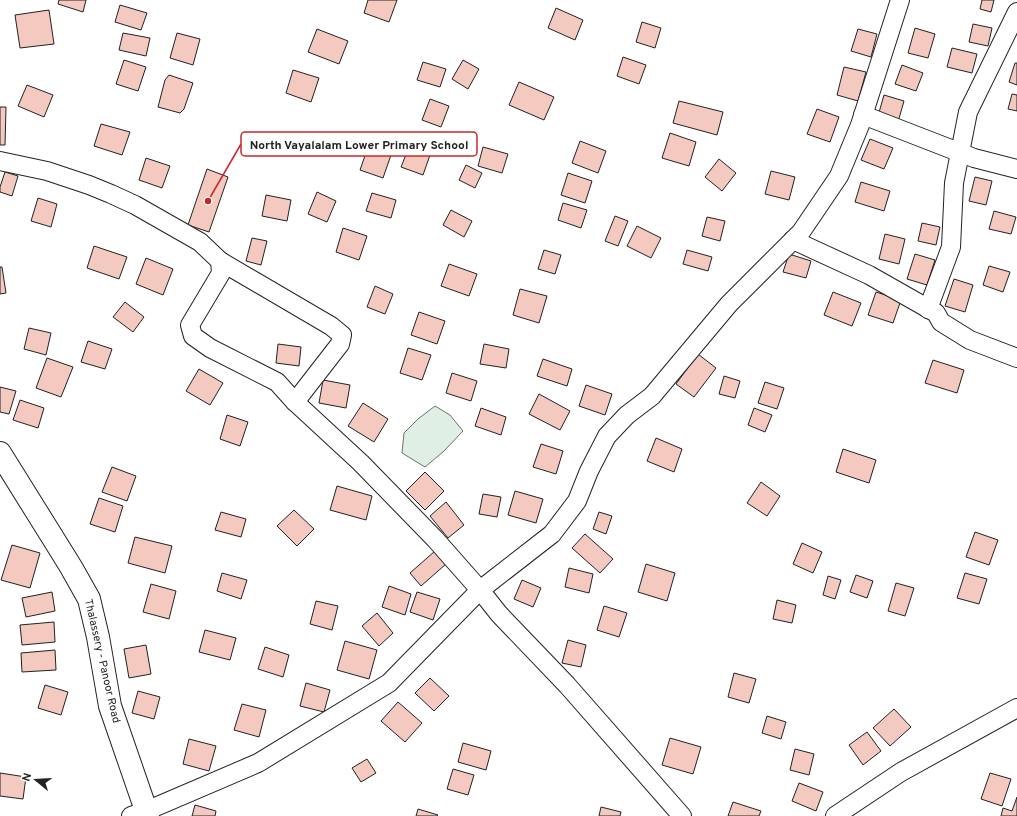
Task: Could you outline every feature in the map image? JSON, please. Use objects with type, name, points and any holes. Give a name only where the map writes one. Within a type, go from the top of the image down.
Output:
[{"type":"main road","name":"Thalassery - Panoor Road","points":[[0,453],[89,598],[98,637],[110,706],[142,814]]},
{"type":"street","points":[[142,814],[258,763],[389,683],[480,590],[552,534],[576,501],[607,436],[627,415],[652,396],[729,304],[801,232],[839,176],[863,115],[900,0]]},
{"type":"street","points":[[928,309],[951,247],[954,183],[968,112],[1017,12]]},
{"type":"street","points":[[863,115],[974,158],[1017,169]]},
{"type":"street","points":[[0,161],[47,171],[89,185],[135,205],[200,242],[220,261],[332,326],[342,335],[340,344],[295,402]]},
{"type":"street","points":[[792,240],[869,275],[936,313],[941,322],[970,340],[1017,358]]},
{"type":"street","points":[[220,261],[221,273],[190,325],[193,336],[210,348],[277,382],[295,402],[361,463],[435,539],[499,614],[567,685],[682,816]]},
{"type":"street","points":[[835,816],[901,772],[1017,708]]},
{"type":"green space","points":[[435,406],[450,415],[463,431],[444,451],[425,467],[402,453],[404,433],[418,419]]},
{"type":"building","points":[[59,0],[86,0],[83,12],[58,4]]},
{"type":"building","points":[[368,0],[397,0],[389,22],[364,13]]},
{"type":"building","points":[[982,0],[994,0],[991,12],[980,9]]},
{"type":"building","points":[[120,5],[147,13],[141,30],[115,22]]},
{"type":"building","points":[[556,8],[583,20],[575,40],[548,28]]},
{"type":"building","points":[[49,10],[54,44],[20,48],[15,15]]},
{"type":"building","points":[[642,22],[661,28],[655,48],[636,42]]},
{"type":"building","points":[[973,24],[992,28],[988,46],[969,42]]},
{"type":"building","points":[[915,28],[935,34],[928,58],[908,53]]},
{"type":"building","points":[[317,29],[348,41],[339,64],[308,52]]},
{"type":"building","points":[[858,29],[877,34],[871,57],[851,51]]},
{"type":"building","points":[[123,33],[150,38],[146,56],[119,50]]},
{"type":"building","points":[[177,33],[200,39],[193,65],[170,58]]},
{"type":"building","points":[[952,48],[977,54],[972,73],[947,67]]},
{"type":"building","points":[[623,57],[646,65],[639,84],[617,76]]},
{"type":"building","points":[[124,60],[146,67],[138,91],[116,84]]},
{"type":"building","points":[[463,60],[479,69],[468,89],[452,79]]},
{"type":"building","points":[[423,62],[446,69],[440,87],[417,80]]},
{"type":"building","points":[[1015,63],[1017,63],[1017,85],[1009,82]]},
{"type":"building","points":[[902,65],[923,73],[916,91],[895,84]]},
{"type":"building","points":[[844,67],[866,72],[858,101],[837,95]]},
{"type":"building","points":[[293,70],[319,78],[311,102],[286,93]]},
{"type":"building","points":[[169,75],[193,83],[184,109],[180,113],[158,107],[165,80]]},
{"type":"building","points":[[519,82],[554,97],[544,120],[509,105]]},
{"type":"building","points":[[27,85],[53,95],[44,117],[18,106]]},
{"type":"building","points":[[1012,94],[1017,95],[1017,111],[1008,109]]},
{"type":"building","points":[[884,95],[904,101],[898,122],[878,116]]},
{"type":"building","points":[[430,99],[449,106],[441,127],[422,120]]},
{"type":"building","points":[[679,101],[723,112],[717,135],[673,123]]},
{"type":"building","points":[[0,107],[6,107],[5,145],[0,145]]},
{"type":"building","points":[[817,109],[839,117],[830,142],[807,134]]},
{"type":"building","points":[[101,124],[130,132],[122,155],[94,146]]},
{"type":"building","points":[[670,133],[696,142],[689,166],[662,158]]},
{"type":"building","points":[[870,139],[893,148],[884,169],[861,160]]},
{"type":"building","points":[[580,141],[606,151],[598,173],[572,163]]},
{"type":"building","points":[[368,147],[391,155],[383,178],[360,170]]},
{"type":"building","points":[[409,147],[430,155],[423,175],[401,167]]},
{"type":"building","points":[[483,147],[508,154],[502,173],[478,166]]},
{"type":"building","points":[[146,158],[170,166],[162,188],[139,180]]},
{"type":"building","points":[[719,159],[736,173],[722,191],[705,177]]},
{"type":"building","points":[[466,165],[482,173],[475,188],[459,180]]},
{"type":"building","points":[[207,169],[228,177],[209,232],[188,225]]},
{"type":"building","points":[[771,171],[795,177],[789,200],[765,194]]},
{"type":"building","points":[[5,172],[18,176],[12,196],[0,192],[0,187]]},
{"type":"building","points":[[568,173],[592,181],[585,203],[561,195]]},
{"type":"building","points":[[975,177],[992,181],[986,205],[969,201]]},
{"type":"building","points":[[861,182],[890,191],[884,211],[855,202]]},
{"type":"building","points":[[317,192],[336,201],[327,222],[308,214]]},
{"type":"building","points":[[372,193],[396,200],[391,218],[366,211]]},
{"type":"building","points":[[266,195],[291,200],[287,221],[262,216]]},
{"type":"building","points":[[38,198],[57,204],[51,227],[31,221]]},
{"type":"building","points":[[563,203],[587,210],[581,228],[558,220]]},
{"type":"building","points":[[451,210],[472,221],[464,237],[443,225]]},
{"type":"building","points":[[994,211],[1016,217],[1011,234],[989,229]]},
{"type":"building","points":[[615,216],[628,221],[618,246],[605,241]]},
{"type":"building","points":[[707,217],[725,221],[720,241],[702,236]]},
{"type":"building","points":[[922,223],[940,227],[936,245],[918,241]]},
{"type":"building","points":[[637,226],[661,238],[651,258],[627,246]]},
{"type":"building","points":[[343,228],[367,236],[359,260],[336,252]]},
{"type":"building","points":[[885,234],[905,239],[899,264],[879,259]]},
{"type":"building","points":[[252,238],[267,241],[261,265],[246,261]]},
{"type":"building","points":[[94,246],[127,257],[119,279],[87,268]]},
{"type":"building","points":[[544,250],[561,255],[555,274],[538,269]]},
{"type":"building","points":[[687,250],[712,257],[708,271],[683,264]]},
{"type":"building","points":[[789,254],[811,261],[806,278],[783,272]]},
{"type":"building","points":[[915,254],[935,260],[927,285],[907,279]]},
{"type":"building","points":[[146,258],[173,269],[163,295],[136,284]]},
{"type":"building","points":[[449,264],[477,274],[469,296],[441,286]]},
{"type":"building","points":[[989,266],[1010,272],[1003,292],[983,285]]},
{"type":"building","points":[[0,267],[2,267],[6,293],[0,294]]},
{"type":"building","points":[[954,279],[973,285],[965,312],[945,306]]},
{"type":"building","points":[[375,286],[393,294],[385,314],[367,307]]},
{"type":"building","points":[[520,289],[547,296],[539,323],[513,315]]},
{"type":"building","points":[[833,292],[861,303],[852,326],[824,315]]},
{"type":"building","points":[[876,292],[901,300],[893,323],[868,315]]},
{"type":"building","points":[[125,302],[144,317],[133,332],[113,317]]},
{"type":"building","points":[[419,312],[445,321],[437,344],[411,335]]},
{"type":"building","points":[[29,328],[51,333],[46,355],[24,349]]},
{"type":"building","points":[[88,341],[112,349],[105,369],[81,362]]},
{"type":"building","points":[[278,344],[301,347],[299,366],[276,363]]},
{"type":"building","points":[[484,344],[509,349],[506,368],[480,364]]},
{"type":"building","points":[[408,348],[431,355],[422,380],[400,373]]},
{"type":"building","points":[[698,354],[716,368],[694,397],[676,384]]},
{"type":"building","points":[[47,358],[73,367],[61,397],[36,388]]},
{"type":"building","points":[[543,359],[572,369],[567,386],[537,376]]},
{"type":"building","points":[[933,360],[964,370],[957,393],[925,383]]},
{"type":"building","points":[[199,369],[223,383],[210,405],[186,391]]},
{"type":"building","points":[[452,373],[477,381],[471,401],[446,393]]},
{"type":"building","points":[[724,376],[740,381],[735,398],[719,394]]},
{"type":"building","points":[[323,380],[350,385],[346,408],[319,403]]},
{"type":"building","points":[[765,382],[784,388],[777,409],[758,403]]},
{"type":"building","points":[[586,385],[612,394],[605,415],[579,406]]},
{"type":"building","points":[[0,387],[16,391],[9,414],[0,412]]},
{"type":"building","points":[[539,394],[570,411],[560,430],[529,414]]},
{"type":"building","points":[[20,400],[44,408],[38,428],[13,420]]},
{"type":"building","points":[[363,403],[388,419],[374,442],[348,426]]},
{"type":"building","points":[[481,408],[506,417],[501,435],[475,426]]},
{"type":"building","points":[[754,408],[772,415],[765,432],[748,425]]},
{"type":"building","points":[[227,415],[248,422],[240,446],[220,439]]},
{"type":"building","points":[[656,438],[682,449],[674,472],[647,461]]},
{"type":"building","points":[[541,444],[563,451],[556,474],[533,467]]},
{"type":"building","points":[[843,449],[876,460],[869,483],[836,472]]},
{"type":"building","points":[[112,467],[136,476],[127,501],[102,492]]},
{"type":"building","points":[[425,472],[444,491],[425,510],[406,491]]},
{"type":"building","points":[[761,482],[780,496],[767,516],[747,503]]},
{"type":"building","points":[[337,486],[372,496],[366,520],[330,510]]},
{"type":"building","points":[[515,491],[543,499],[536,523],[508,515]]},
{"type":"building","points":[[483,494],[501,497],[497,517],[479,514]]},
{"type":"building","points":[[99,498],[123,506],[115,532],[90,524]]},
{"type":"building","points":[[446,502],[464,525],[448,538],[430,516]]},
{"type":"building","points":[[294,510],[314,529],[297,546],[277,526]]},
{"type":"building","points":[[221,512],[246,519],[241,537],[215,530]]},
{"type":"building","points":[[599,512],[612,516],[606,534],[593,529]]},
{"type":"building","points":[[975,532],[998,540],[989,565],[966,557]]},
{"type":"building","points":[[585,534],[613,559],[600,573],[572,548]]},
{"type":"building","points":[[135,537],[172,546],[165,573],[128,563]]},
{"type":"building","points":[[802,543],[822,552],[813,573],[793,564]]},
{"type":"building","points":[[12,545],[40,553],[30,588],[1,580]]},
{"type":"building","points":[[435,551],[446,564],[421,586],[410,573]]},
{"type":"building","points":[[646,564],[675,573],[667,601],[638,592]]},
{"type":"building","points":[[569,568],[593,574],[589,593],[565,587]]},
{"type":"building","points":[[222,573],[247,580],[241,599],[217,591]]},
{"type":"building","points":[[965,573],[987,579],[979,604],[957,598]]},
{"type":"building","points":[[856,575],[873,581],[867,598],[850,592]]},
{"type":"building","points":[[828,576],[841,580],[835,599],[823,595]]},
{"type":"building","points":[[522,580],[541,588],[533,607],[514,599]]},
{"type":"building","points":[[896,583],[914,588],[905,616],[888,611]]},
{"type":"building","points":[[151,584],[176,591],[169,619],[143,612]]},
{"type":"building","points":[[389,586],[411,594],[405,615],[382,607]]},
{"type":"building","points":[[52,592],[55,611],[26,617],[22,598]]},
{"type":"building","points":[[417,592],[440,599],[433,620],[410,612]]},
{"type":"building","points":[[777,600],[796,605],[792,623],[773,619]]},
{"type":"building","points":[[316,601],[338,606],[332,630],[310,624]]},
{"type":"building","points":[[604,606],[627,613],[619,637],[597,630]]},
{"type":"building","points":[[377,613],[393,633],[379,646],[362,626]]},
{"type":"building","points":[[54,622],[55,642],[22,645],[20,625]]},
{"type":"building","points":[[205,630],[236,638],[230,660],[199,652]]},
{"type":"building","points":[[568,640],[586,645],[581,667],[562,663]]},
{"type":"building","points":[[345,641],[377,650],[369,679],[337,670]]},
{"type":"building","points":[[146,645],[151,674],[129,678],[124,649]]},
{"type":"building","points":[[265,647],[289,655],[283,677],[258,669]]},
{"type":"building","points":[[55,650],[56,670],[22,672],[21,653]]},
{"type":"building","points":[[734,673],[756,679],[749,703],[728,697]]},
{"type":"building","points":[[430,678],[449,696],[434,711],[415,693]]},
{"type":"building","points":[[306,683],[330,690],[324,712],[300,706]]},
{"type":"building","points":[[45,685],[68,692],[61,715],[38,708]]},
{"type":"building","points":[[138,691],[160,697],[154,719],[132,713]]},
{"type":"building","points":[[398,702],[422,723],[405,742],[381,721]]},
{"type":"building","points":[[242,704],[266,710],[259,737],[234,730]]},
{"type":"building","points":[[894,709],[911,727],[890,746],[873,728]]},
{"type":"building","points":[[767,716],[786,722],[781,739],[762,733]]},
{"type":"building","points":[[867,732],[881,751],[863,765],[849,745]]},
{"type":"building","points":[[670,738],[701,747],[693,774],[662,765]]},
{"type":"building","points":[[189,739],[216,746],[209,771],[183,764]]},
{"type":"building","points":[[463,743],[491,751],[486,770],[458,762]]},
{"type":"building","points":[[795,749],[814,754],[809,775],[790,770]]},
{"type":"building","points":[[367,759],[376,773],[361,782],[352,768]]},
{"type":"building","points":[[453,769],[474,775],[468,795],[447,789]]},
{"type":"building","points":[[0,773],[26,777],[23,799],[0,796]]},
{"type":"building","points":[[990,773],[1011,779],[1002,806],[981,799]]},
{"type":"building","points":[[799,783],[823,792],[816,811],[792,801]]},
{"type":"building","points":[[1017,797],[1017,816],[1001,816],[1003,808],[1012,811]]},
{"type":"building","points":[[733,802],[761,811],[759,816],[728,816]]},
{"type":"building","points":[[195,805],[216,811],[215,816],[192,816]]},
{"type":"building","points":[[601,807],[621,812],[620,816],[599,816]]},
{"type":"building","points":[[418,809],[438,815],[416,816]]},
{"type":"place","name":"North Vayalalam Lower Primary School","points":[[208,201]]}]
